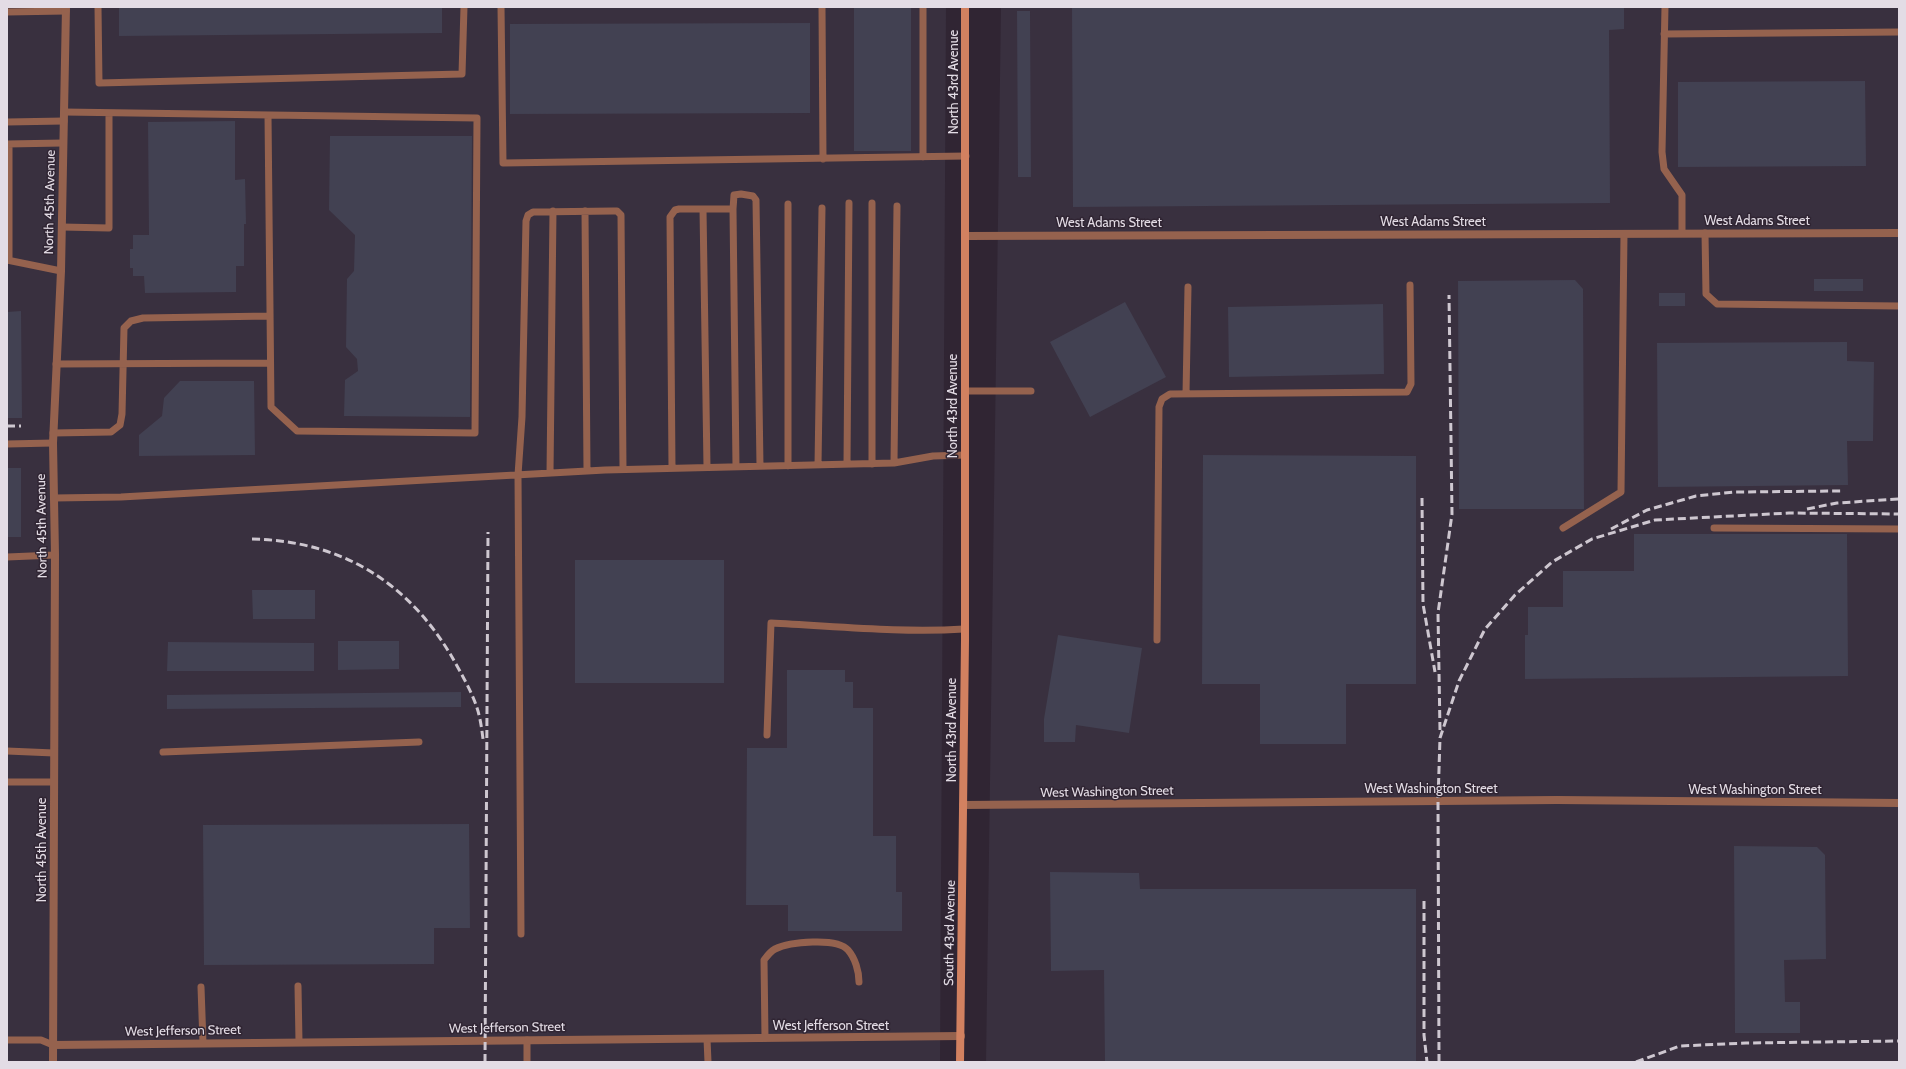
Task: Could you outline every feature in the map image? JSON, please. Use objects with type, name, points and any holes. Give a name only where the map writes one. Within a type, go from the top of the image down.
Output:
[{"type":"main road","name":"North 43rd Avenue","points":[[963,805],[966,236],[965,7]]},
{"type":"main road","name":"South 43rd Avenue","points":[[960,1062],[963,805]]},
{"type":"street","name":"North 45th Avenue","points":[[53,1062],[55,555],[53,433],[61,271],[66,9]]},
{"type":"street","name":"West Adams Street","points":[[966,236],[1899,233]]},
{"type":"street","name":"West Washington Street","points":[[963,805],[1557,800],[1899,803]]},
{"type":"street","name":"West Jefferson Street","points":[[54,1045],[961,1036]]},
{"type":"lane","points":[[98,7],[99,83],[462,74],[464,7]]},
{"type":"lane","points":[[501,7],[503,164],[966,156]]},
{"type":"lane","points":[[822,7],[823,159]]},
{"type":"lane","points":[[923,7],[923,157]]},
{"type":"lane","points":[[1665,7],[1662,152],[1664,169],[1682,195],[1682,233]]},
{"type":"lane","points":[[7,12],[66,9]]},
{"type":"lane","points":[[1664,34],[1899,32]]},
{"type":"lane","points":[[62,227],[109,228],[109,113]]},
{"type":"lane","points":[[7,122],[109,113],[268,115],[477,118],[475,433],[297,431],[270,407],[268,115]]},
{"type":"lane","points":[[61,271],[8,260],[8,144],[63,143]]},
{"type":"lane","points":[[736,467],[733,209],[734,195],[747,194],[756,198],[760,466]]},
{"type":"lane","points":[[848,464],[849,203]]},
{"type":"lane","points":[[872,203],[872,464]]},
{"type":"lane","points":[[788,204],[788,466]]},
{"type":"lane","points":[[894,463],[897,206]]},
{"type":"lane","points":[[818,465],[822,208]]},
{"type":"lane","points":[[672,468],[670,217],[675,210],[679,209],[733,209]]},
{"type":"lane","points":[[703,209],[707,468]]},
{"type":"lane","points":[[550,473],[553,211]]},
{"type":"lane","points":[[585,211],[587,471]]},
{"type":"lane","points":[[522,934],[518,475],[522,418],[526,221],[528,215],[533,212],[617,211],[622,219],[623,469]]},
{"type":"lane","points":[[1705,233],[1706,294],[1717,304],[1899,306]]},
{"type":"lane","points":[[1563,528],[1621,492],[1624,234]]},
{"type":"lane","points":[[1157,640],[1159,407],[1162,399],[1170,394],[1407,392],[1411,384],[1410,285]]},
{"type":"lane","points":[[1186,394],[1188,287]]},
{"type":"lane","points":[[53,433],[111,432],[120,425],[122,414],[124,328],[131,321],[143,318],[270,316]]},
{"type":"lane","points":[[56,364],[270,362]]},
{"type":"lane","points":[[965,391],[1032,391]]},
{"type":"lane","points":[[7,444],[53,443]]},
{"type":"lane","points":[[54,498],[121,497],[623,469],[894,463],[933,456],[965,455]]},
{"type":"lane","points":[[1714,528],[1899,529]]},
{"type":"lane","points":[[7,557],[55,555]]},
{"type":"lane","points":[[767,735],[771,623],[875,629],[964,629]]},
{"type":"lane","points":[[163,752],[420,742]]},
{"type":"lane","points":[[7,751],[54,753]]},
{"type":"lane","points":[[7,782],[54,782]]},
{"type":"lane","points":[[765,1038],[764,960],[774,949],[793,944],[833,942],[847,949],[858,971],[859,982]]},
{"type":"lane","points":[[298,986],[300,1042]]},
{"type":"lane","points":[[201,987],[203,1043]]},
{"type":"lane","points":[[707,1039],[708,1062]]},
{"type":"lane","points":[[7,1040],[41,1040],[54,1045]]},
{"type":"lane","points":[[527,1040],[527,1062]]},
{"type":"shaded area","points":[[7,7],[946,7],[940,1062],[7,1062]]},
{"type":"shaded area","points":[[1001,7],[1899,7],[1899,1062],[986,1062]]},
{"type":"building","points":[[119,7],[442,7],[442,33],[119,36]]},
{"type":"building","points":[[1072,7],[1624,7],[1624,29],[1609,30],[1610,203],[1073,207]]},
{"type":"building","points":[[854,8],[911,8],[911,151],[854,151]]},
{"type":"building","points":[[1017,11],[1030,11],[1031,177],[1018,177]]},
{"type":"building","points":[[810,23],[810,113],[510,114],[510,24]]},
{"type":"building","points":[[1865,81],[1866,166],[1678,167],[1678,82]]},
{"type":"building","points":[[235,121],[235,180],[245,179],[246,224],[244,224],[244,266],[236,266],[236,292],[145,293],[144,276],[133,276],[133,268],[130,268],[130,249],[133,249],[133,235],[149,235],[148,122]]},
{"type":"building","points":[[330,136],[472,136],[470,417],[344,416],[345,380],[358,371],[357,359],[346,347],[347,279],[354,271],[355,235],[329,210]]},
{"type":"building","points":[[1814,279],[1863,279],[1863,291],[1814,291]]},
{"type":"building","points":[[1575,280],[1583,289],[1584,509],[1459,509],[1458,281]]},
{"type":"building","points":[[1659,293],[1685,293],[1685,306],[1659,306]]},
{"type":"building","points":[[1125,302],[1166,377],[1090,417],[1050,342]]},
{"type":"building","points":[[1383,304],[1384,374],[1229,377],[1228,307]]},
{"type":"building","points":[[21,311],[22,418],[7,418],[7,312]]},
{"type":"building","points":[[1847,342],[1847,361],[1874,362],[1873,441],[1847,441],[1848,485],[1658,487],[1657,343]]},
{"type":"building","points":[[180,381],[254,381],[255,455],[139,456],[139,435],[162,416],[164,398]]},
{"type":"building","points":[[1203,455],[1416,456],[1416,684],[1346,684],[1346,744],[1260,744],[1260,684],[1202,684]]},
{"type":"building","points":[[7,468],[21,468],[21,537],[7,537]]},
{"type":"building","points":[[1634,534],[1847,534],[1848,676],[1525,679],[1525,635],[1528,635],[1528,607],[1563,607],[1563,571],[1634,571]]},
{"type":"building","points":[[575,560],[724,560],[724,683],[575,683]]},
{"type":"building","points":[[252,590],[315,590],[315,619],[253,619]]},
{"type":"building","points":[[1058,635],[1142,648],[1129,733],[1076,725],[1075,742],[1044,742],[1044,719]]},
{"type":"building","points":[[338,641],[399,641],[399,669],[338,670]]},
{"type":"building","points":[[168,642],[314,643],[314,671],[167,671]]},
{"type":"building","points":[[787,670],[845,670],[845,682],[853,682],[853,708],[873,708],[873,836],[896,836],[896,892],[902,892],[902,931],[788,931],[788,905],[746,905],[747,748],[787,748]]},
{"type":"building","points":[[461,692],[461,707],[167,709],[167,695]]},
{"type":"building","points":[[469,824],[470,928],[434,928],[434,964],[204,965],[203,825]]},
{"type":"building","points":[[1734,846],[1817,847],[1825,855],[1826,959],[1784,960],[1785,1002],[1800,1002],[1800,1033],[1735,1033]]},
{"type":"building","points":[[1050,872],[1139,873],[1140,889],[1416,889],[1416,1062],[1105,1062],[1104,970],[1051,971]]},
{"type":"railway","points":[[1440,730],[1438,613],[1452,514],[1449,295]]},
{"type":"railway","points":[[7,426],[21,426]]},
{"type":"railway","points":[[1611,529],[1647,510],[1696,496],[1735,492],[1841,491]]},
{"type":"railway","points":[[1422,498],[1423,604],[1435,672]]},
{"type":"railway","points":[[1807,509],[1837,503],[1899,499]]},
{"type":"railway","points":[[1439,1062],[1438,801],[1440,738],[1459,681],[1485,629],[1515,595],[1552,562],[1592,539],[1655,520],[1789,513],[1899,514]]},
{"type":"railway","points":[[485,1062],[488,532]]},
{"type":"railway","points":[[252,539],[284,542],[314,548],[343,557],[368,570],[392,587],[414,607],[434,630],[452,657],[477,708],[483,739]]},
{"type":"railway","points":[[1424,901],[1424,1035],[1427,1062]]},
{"type":"railway","points":[[1636,1062],[1680,1046],[1746,1043],[1899,1041]]}]
